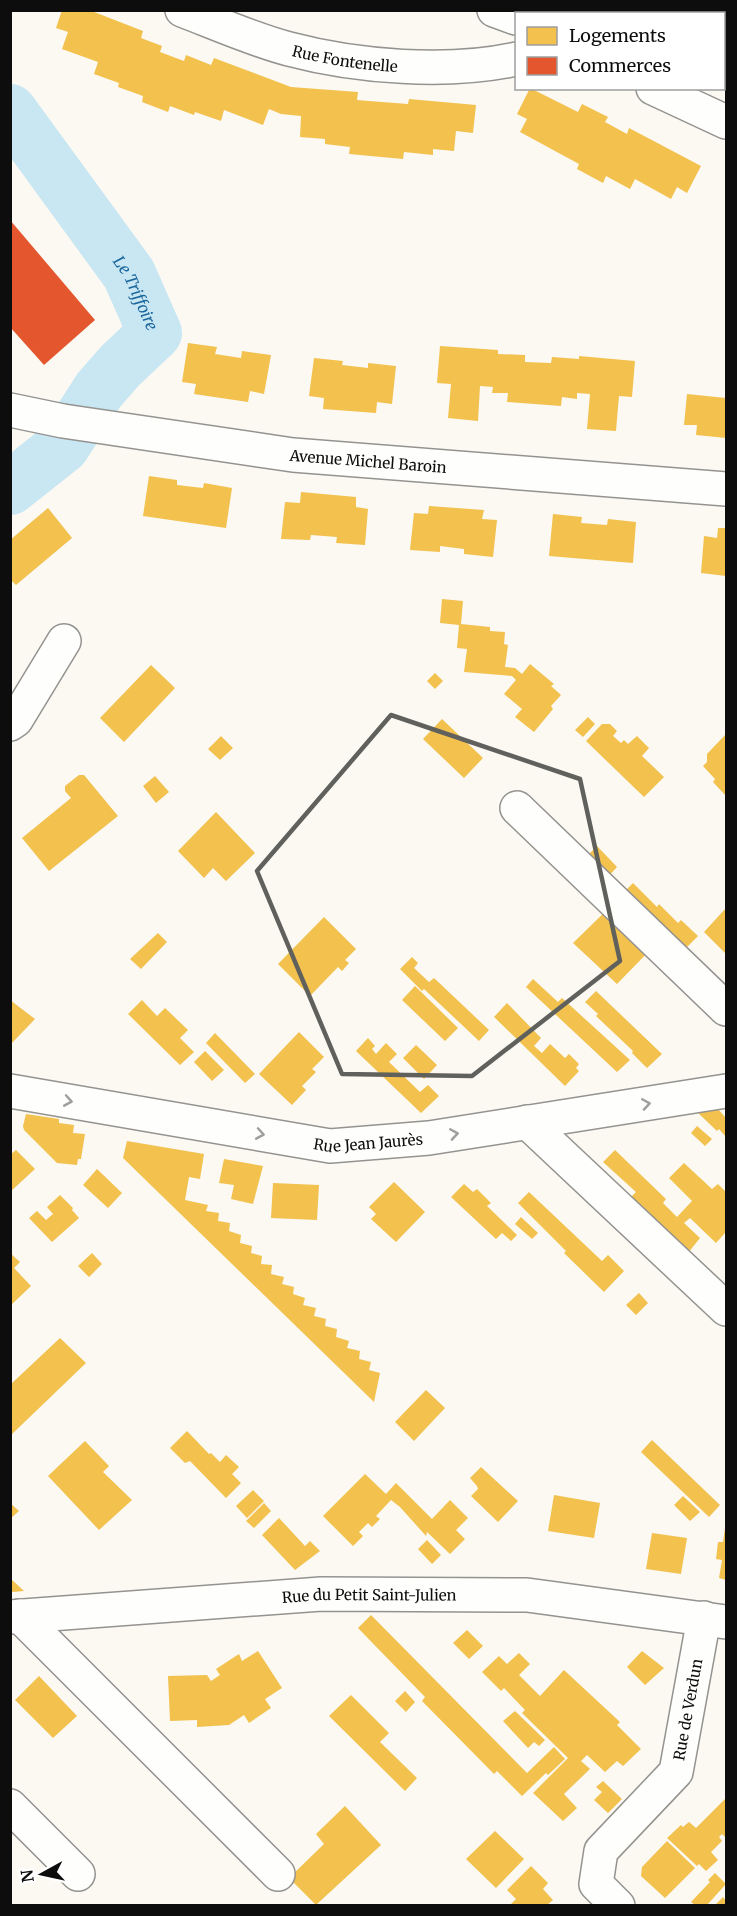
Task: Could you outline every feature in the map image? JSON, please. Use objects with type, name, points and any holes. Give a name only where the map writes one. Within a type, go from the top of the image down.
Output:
[{"type":"street","name":"Rue Fontenelle","points":[[182,10],[289,49],[338,59],[389,65],[451,67],[488,66],[515,59]]},
{"type":"street","points":[[494,10],[515,18]]},
{"type":"street","points":[[657,90],[726,122]]},
{"type":"street","name":"Avenue Michel Baroin","points":[[10,410],[63,421],[293,455],[726,489]]},
{"type":"street","points":[[10,724],[16,720],[64,640]]},
{"type":"street","points":[[517,808],[726,1009]]},
{"type":"street","name":"Rue Jean Jaurès","points":[[10,1091],[330,1146],[429,1138],[726,1091]]},
{"type":"street","points":[[527,1122],[726,1309]]},
{"type":"street","name":"Rue du Petit Saint-Julien","points":[[16,1616],[333,1594],[527,1595],[715,1620]]},
{"type":"street","points":[[16,1616],[278,1874]]},
{"type":"street","name":"Rue de Verdun","points":[[618,1905],[596,1884],[601,1851],[676,1772],[715,1620]]},
{"type":"street","points":[[10,1806],[78,1874]]},
{"type":"highlighted area","points":[[391,715],[580,779],[620,961],[472,1076],[342,1074],[257,871]]},
{"type":"building: Logements","points":[[62,10],[89,10],[143,31],[141,38],[162,46],[160,52],[184,61],[186,55],[211,65],[214,58],[291,87],[358,92],[357,100],[408,104],[409,99],[476,105],[473,133],[456,131],[454,151],[433,149],[433,155],[404,152],[403,159],[349,154],[350,147],[325,144],[325,139],[300,137],[301,116],[281,114],[269,109],[263,125],[224,110],[221,121],[195,112],[194,115],[170,106],[168,112],[142,102],[143,96],[118,87],[119,83],[94,74],[98,62],[62,49],[68,32],[56,28]]},
{"type":"building: Logements","points":[[609,10],[693,10],[692,12],[612,12]]},
{"type":"building: Logements","points":[[529,90],[534,90],[578,112],[582,104],[608,117],[605,122],[627,134],[629,128],[701,166],[687,193],[677,187],[671,199],[635,179],[630,189],[606,176],[603,183],[577,169],[579,164],[520,132],[527,119],[517,114]]},
{"type":"building: Logements","points":[[188,343],[217,347],[215,354],[241,358],[242,351],[271,355],[264,394],[250,391],[248,402],[194,394],[196,384],[182,382]]},
{"type":"building: Logements","points":[[440,346],[498,350],[498,354],[525,355],[525,362],[551,363],[552,357],[579,359],[579,356],[635,361],[632,397],[619,396],[616,431],[587,429],[590,394],[577,393],[577,399],[562,397],[561,406],[507,402],[508,393],[492,393],[493,387],[480,386],[478,421],[448,418],[451,384],[437,383]]},
{"type":"building: Logements","points":[[314,358],[343,361],[342,365],[368,368],[368,363],[396,366],[392,404],[377,402],[376,413],[323,409],[324,398],[309,396]]},
{"type":"building: Logements","points":[[687,394],[726,398],[726,438],[696,435],[697,425],[684,425]]},
{"type":"building: Logements","points":[[149,476],[177,480],[177,485],[203,488],[204,483],[232,488],[226,528],[143,516]]},
{"type":"building: Logements","points":[[301,492],[356,497],[356,507],[368,509],[365,545],[336,543],[337,537],[311,535],[310,540],[281,539],[285,502],[300,503]]},
{"type":"building: Logements","points":[[429,506],[484,510],[482,519],[497,520],[493,557],[464,554],[464,549],[440,546],[440,552],[410,550],[414,513],[428,514]]},
{"type":"building: Logements","points":[[48,508],[72,538],[16,585],[10,579],[10,540]]},
{"type":"building: Logements","points":[[553,514],[582,517],[581,523],[607,525],[608,519],[636,522],[633,563],[549,556]]},
{"type":"building: Logements","points":[[718,528],[726,528],[726,576],[701,573],[704,536],[717,538]]},
{"type":"building: Logements","points":[[442,599],[463,601],[461,624],[490,627],[490,631],[505,632],[504,644],[508,645],[505,667],[515,668],[522,674],[530,664],[554,684],[551,686],[561,695],[534,732],[515,717],[522,709],[504,694],[516,680],[512,676],[464,672],[467,649],[457,648],[459,625],[440,623]]},
{"type":"building: Logements","points":[[151,665],[175,688],[124,742],[100,718]]},
{"type":"building: Logements","points":[[435,673],[443,681],[435,689],[427,681]]},
{"type":"building: Logements","points":[[588,717],[595,724],[583,737],[575,730]]},
{"type":"building: Logements","points":[[442,719],[483,758],[464,778],[423,739]]},
{"type":"building: Logements","points":[[602,724],[610,724],[617,731],[613,736],[621,743],[624,740],[628,744],[637,736],[649,748],[642,756],[664,777],[644,797],[586,741]]},
{"type":"building: Logements","points":[[726,734],[726,796],[703,766],[707,762],[707,754]]},
{"type":"building: Logements","points":[[221,736],[233,748],[220,760],[208,749]]},
{"type":"building: Logements","points":[[79,775],[84,775],[118,816],[49,871],[22,838],[71,798],[65,791],[65,786]]},
{"type":"building: Logements","points":[[155,776],[169,792],[156,803],[143,786]]},
{"type":"building: Logements","points":[[216,812],[255,853],[226,881],[213,868],[204,878],[178,851]]},
{"type":"building: Logements","points":[[597,846],[617,867],[607,878],[586,857]]},
{"type":"building: Logements","points":[[633,883],[657,907],[659,904],[678,923],[681,920],[698,936],[683,951],[623,893]]},
{"type":"building: Logements","points":[[614,903],[655,945],[617,984],[573,943]]},
{"type":"building: Logements","points":[[726,908],[726,954],[704,932]]},
{"type":"building: Logements","points":[[324,917],[356,949],[345,960],[349,963],[342,971],[338,967],[310,996],[278,964]]},
{"type":"building: Logements","points":[[158,933],[167,942],[141,969],[130,959]]},
{"type":"building: Logements","points":[[412,957],[418,963],[414,968],[429,982],[434,978],[489,1030],[479,1041],[400,969]]},
{"type":"building: Logements","points":[[533,979],[558,1002],[562,998],[630,1060],[617,1072],[526,987]]},
{"type":"building: Logements","points":[[415,986],[458,1028],[445,1041],[402,1000]]},
{"type":"building: Logements","points":[[596,991],[662,1054],[647,1068],[585,1002]]},
{"type":"building: Logements","points":[[10,1000],[35,1019],[10,1045]]},
{"type":"building: Logements","points":[[142,1000],[157,1016],[165,1008],[188,1030],[180,1038],[194,1052],[180,1065],[128,1014]]},
{"type":"building: Logements","points":[[507,1003],[541,1038],[534,1046],[542,1053],[550,1044],[565,1058],[569,1054],[579,1064],[576,1068],[579,1071],[565,1086],[494,1017]]},
{"type":"building: Logements","points":[[299,1032],[324,1057],[312,1069],[316,1072],[302,1086],[306,1090],[292,1105],[259,1074]]},
{"type":"building: Logements","points":[[215,1033],[255,1074],[245,1083],[206,1043]]},
{"type":"building: Logements","points":[[368,1038],[375,1046],[372,1049],[376,1054],[386,1043],[397,1054],[389,1062],[420,1092],[428,1085],[439,1096],[421,1113],[356,1051]]},
{"type":"building: Logements","points":[[416,1045],[437,1065],[424,1079],[403,1058]]},
{"type":"building: Logements","points":[[205,1051],[224,1070],[212,1081],[194,1062]]},
{"type":"building: Logements","points":[[717,1108],[726,1118],[726,1137],[696,1111]]},
{"type":"building: Logements","points":[[26,1114],[59,1119],[59,1123],[74,1125],[73,1133],[85,1134],[81,1159],[78,1159],[77,1165],[57,1163],[24,1130]]},
{"type":"building: Logements","points":[[697,1126],[712,1139],[705,1146],[691,1133]]},
{"type":"building: Logements","points":[[127,1141],[204,1154],[200,1179],[189,1177],[185,1200],[208,1205],[206,1211],[219,1213],[218,1221],[230,1223],[229,1231],[241,1235],[240,1243],[252,1246],[251,1253],[262,1256],[261,1264],[272,1265],[271,1274],[284,1277],[282,1284],[294,1287],[293,1294],[305,1298],[303,1305],[316,1308],[314,1316],[326,1319],[325,1326],[337,1329],[336,1337],[349,1341],[347,1348],[360,1351],[359,1359],[371,1362],[369,1370],[380,1373],[374,1402],[123,1158]]},
{"type":"building: Logements","points":[[16,1150],[35,1169],[10,1192],[10,1155]]},
{"type":"building: Logements","points":[[615,1150],[666,1199],[663,1203],[677,1217],[692,1201],[669,1178],[684,1163],[712,1189],[718,1184],[726,1192],[726,1234],[716,1243],[690,1218],[684,1223],[700,1238],[684,1258],[626,1202],[636,1192],[603,1162]]},
{"type":"building: Logements","points":[[224,1159],[263,1166],[253,1204],[231,1199],[234,1185],[219,1183]]},
{"type":"building: Logements","points":[[97,1169],[122,1193],[108,1208],[83,1185]]},
{"type":"building: Logements","points":[[394,1182],[425,1212],[396,1242],[371,1219],[376,1214],[369,1207]]},
{"type":"building: Logements","points":[[273,1183],[319,1185],[317,1220],[271,1218]]},
{"type":"building: Logements","points":[[464,1184],[473,1192],[477,1189],[491,1203],[487,1206],[517,1235],[511,1241],[502,1233],[496,1239],[451,1197]]},
{"type":"building: Logements","points":[[529,1192],[602,1261],[608,1255],[624,1271],[604,1292],[518,1203]]},
{"type":"building: Logements","points":[[60,1195],[79,1218],[52,1242],[29,1218],[37,1211],[46,1220],[53,1214],[47,1207]]},
{"type":"building: Logements","points":[[521,1217],[538,1233],[532,1239],[515,1224]]},
{"type":"building: Logements","points":[[10,1253],[20,1262],[14,1268],[31,1286],[10,1306]]},
{"type":"building: Logements","points":[[92,1253],[102,1264],[89,1277],[78,1266]]},
{"type":"building: Logements","points":[[639,1293],[648,1303],[636,1315],[626,1305]]},
{"type":"building: Logements","points":[[60,1338],[86,1363],[10,1436],[10,1385]]},
{"type":"building: Logements","points":[[426,1390],[445,1408],[414,1441],[395,1422]]},
{"type":"building: Logements","points":[[187,1431],[220,1462],[226,1455],[239,1467],[232,1474],[241,1483],[226,1498],[190,1461],[185,1463],[170,1448]]},
{"type":"building: Logements","points":[[652,1440],[720,1505],[709,1517],[641,1452]]},
{"type":"building: Logements","points":[[85,1441],[109,1466],[103,1472],[132,1500],[99,1530],[48,1476]]},
{"type":"building: Logements","points":[[481,1467],[518,1501],[498,1522],[471,1496],[478,1489],[470,1478]]},
{"type":"building: Logements","points":[[365,1474],[386,1494],[396,1483],[432,1519],[450,1500],[468,1518],[456,1530],[465,1539],[450,1554],[427,1532],[426,1536],[391,1500],[376,1516],[380,1519],[372,1527],[368,1523],[359,1532],[363,1536],[353,1546],[323,1516]]},
{"type":"building: Logements","points":[[253,1490],[264,1501],[247,1518],[236,1506]]},
{"type":"building: Logements","points":[[554,1495],[600,1503],[594,1538],[548,1531]]},
{"type":"building: Logements","points":[[683,1496],[700,1512],[690,1521],[674,1505]]},
{"type":"building: Logements","points":[[10,1503],[19,1511],[10,1519]]},
{"type":"building: Logements","points":[[264,1503],[271,1511],[254,1528],[246,1521]]},
{"type":"building: Logements","points":[[279,1518],[305,1546],[310,1541],[320,1551],[295,1570],[262,1535]]},
{"type":"building: Logements","points":[[725,1528],[726,1580],[719,1578],[722,1560],[716,1559],[718,1542],[723,1542]]},
{"type":"building: Logements","points":[[652,1533],[687,1538],[681,1574],[646,1569]]},
{"type":"building: Logements","points":[[427,1540],[441,1555],[432,1564],[418,1549]]},
{"type":"building: Logements","points":[[10,1578],[24,1591],[10,1590]]},
{"type":"building: Logements","points":[[371,1615],[527,1773],[554,1747],[565,1759],[522,1796],[497,1771],[494,1774],[422,1701],[425,1697],[358,1628]]},
{"type":"building: Logements","points":[[467,1630],[483,1646],[469,1659],[453,1643]]},
{"type":"building: Logements","points":[[258,1651],[282,1688],[265,1699],[271,1708],[249,1723],[244,1715],[229,1725],[197,1727],[197,1720],[170,1721],[168,1676],[207,1675],[211,1681],[220,1675],[216,1669],[239,1654],[242,1661]]},
{"type":"building: Logements","points":[[642,1651],[664,1668],[645,1685],[627,1667]]},
{"type":"building: Logements","points":[[519,1653],[530,1664],[519,1675],[540,1696],[564,1670],[620,1722],[617,1725],[641,1749],[623,1766],[617,1761],[605,1772],[587,1755],[581,1761],[590,1769],[564,1794],[577,1808],[563,1821],[533,1793],[568,1758],[522,1713],[525,1710],[504,1688],[501,1691],[482,1672],[499,1656],[507,1664]]},
{"type":"building: Logements","points":[[39,1676],[77,1716],[53,1738],[15,1700]]},
{"type":"building: Logements","points":[[405,1691],[415,1702],[406,1712],[395,1701]]},
{"type":"building: Logements","points":[[351,1695],[389,1733],[380,1742],[417,1778],[405,1791],[329,1716]]},
{"type":"building: Logements","points":[[515,1711],[545,1740],[539,1746],[534,1742],[528,1748],[503,1721]]},
{"type":"building: Logements","points":[[603,1781],[622,1799],[608,1813],[594,1800],[602,1792],[596,1787]]},
{"type":"building: Logements","points":[[726,1798],[726,1838],[722,1834],[719,1837],[722,1841],[711,1852],[718,1860],[706,1871],[699,1864],[697,1866],[667,1838],[681,1825],[683,1827],[689,1822],[696,1828]]},
{"type":"building: Logements","points":[[345,1806],[381,1845],[316,1905],[289,1878],[324,1844],[316,1834]]},
{"type":"building: Logements","points":[[495,1831],[524,1859],[496,1888],[466,1859]]},
{"type":"building: Logements","points":[[667,1841],[695,1868],[665,1898],[641,1876],[642,1867]]},
{"type":"building: Logements","points":[[531,1866],[548,1883],[543,1889],[553,1900],[547,1905],[513,1905],[511,1904],[516,1899],[507,1890]]},
{"type":"building: Logements","points":[[715,1873],[726,1884],[707,1905],[695,1905],[691,1902],[710,1882],[708,1880]]},
{"type":"building: Logements","points":[[723,1897],[726,1905],[715,1905]]},
{"type":"building: Commerces","points":[[10,220],[95,320],[44,365],[10,327]]},
{"type":"waterway","name":"Le Triffoire","points":[[10,111],[129,274],[155,333],[120,366],[99,390],[63,446],[10,488]]}]
